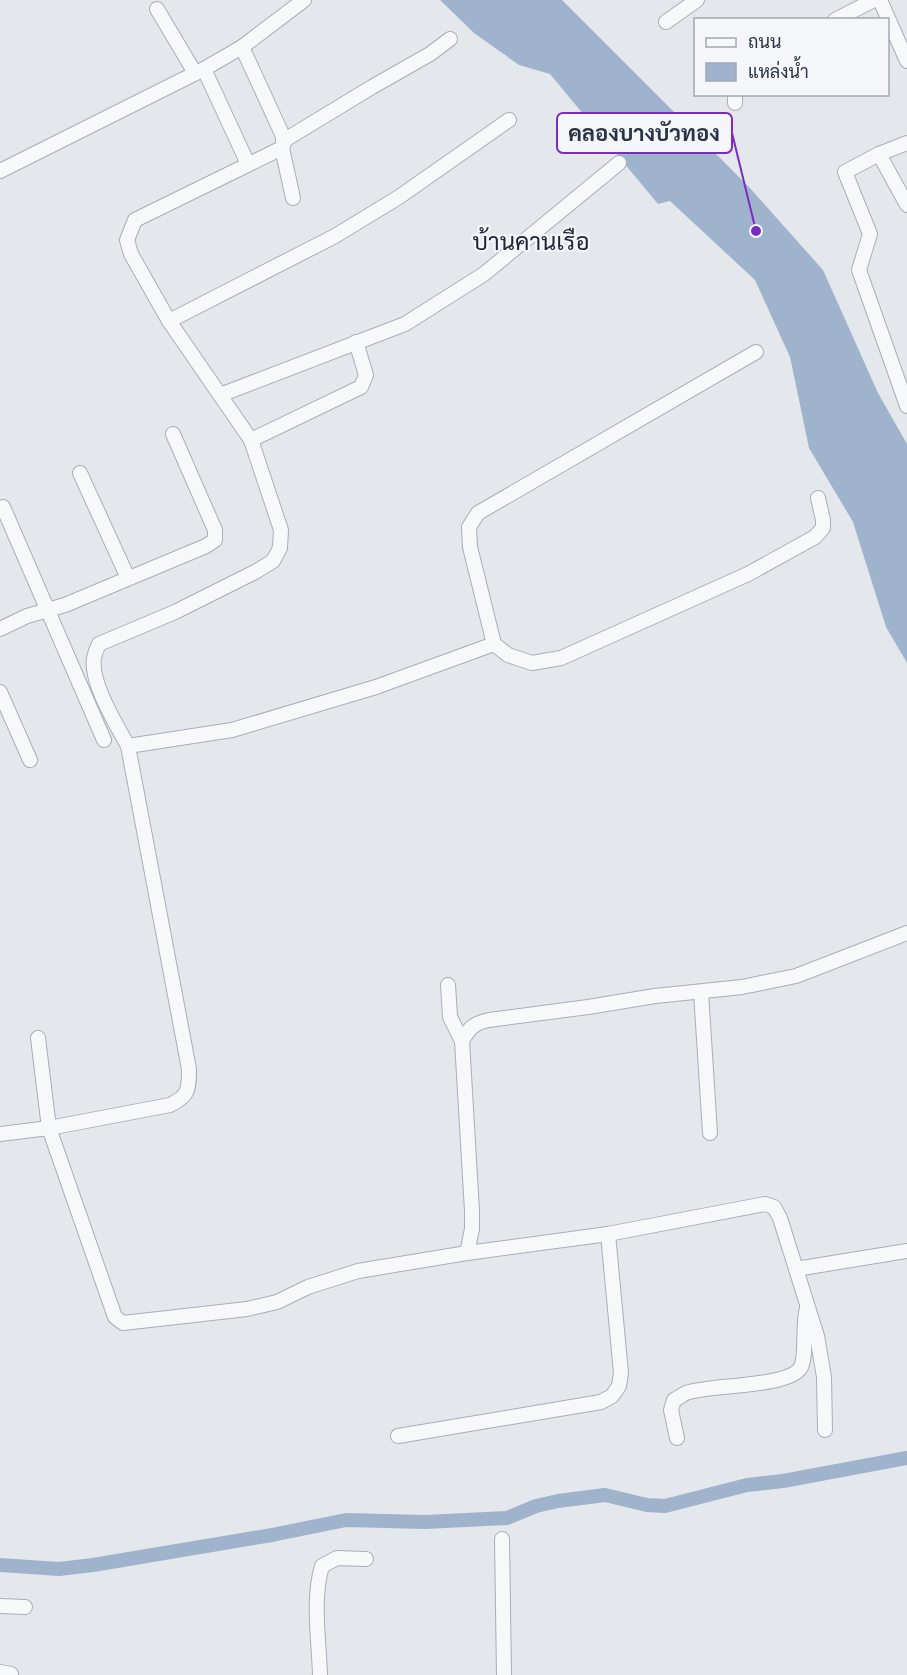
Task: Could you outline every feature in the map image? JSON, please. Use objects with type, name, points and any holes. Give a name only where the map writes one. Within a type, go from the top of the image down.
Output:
[{"type":"street","points":[[0,171],[200,71],[242,47],[304,0]]},
{"type":"street","points":[[666,22],[697,0]]},
{"type":"street","points":[[839,18],[874,0]]},
{"type":"street","points":[[880,0],[888,18]]},
{"type":"street","points":[[157,9],[200,71],[248,164]]},
{"type":"street","points":[[889,20],[907,61]]},
{"type":"street","points":[[0,1134],[49,1128],[170,1105],[181,1100],[189,1089],[189,1069],[128,746],[95,677],[94,659],[99,644],[175,612],[255,572],[273,561],[280,548],[281,530],[251,440],[169,321],[131,254],[127,240],[130,229],[135,220],[283,145],[372,87],[430,54],[450,39]]},
{"type":"street","points":[[242,47],[283,145],[293,198]]},
{"type":"street","points":[[169,321],[335,236],[399,197],[510,120]]},
{"type":"street","points":[[907,143],[844,172],[870,234],[859,270],[907,406]]},
{"type":"street","points":[[879,154],[907,205]]},
{"type":"street","points":[[220,395],[405,324],[484,274],[619,163]]},
{"type":"street","points":[[251,440],[362,387],[366,375],[356,342]]},
{"type":"street","points":[[756,351],[478,513],[469,527],[470,547],[494,644],[508,655],[532,663],[561,658],[717,588],[748,574],[815,537],[823,528],[824,520],[818,498]]},
{"type":"street","points":[[0,629],[27,616],[48,610],[206,546],[215,540],[215,530],[172,434]]},
{"type":"street","points":[[80,473],[128,578]]},
{"type":"street","points":[[3,507],[104,740]]},
{"type":"street","points":[[128,746],[232,730],[376,687],[494,644]]},
{"type":"street","points":[[0,692],[30,760]]},
{"type":"street","points":[[462,1041],[469,1028],[478,1022],[655,996],[742,987],[796,976],[907,933]]},
{"type":"street","points":[[448,986],[450,1017],[462,1041],[472,1211],[472,1229],[467,1253]]},
{"type":"street","points":[[701,992],[710,1133]]},
{"type":"street","points":[[39,1038],[49,1128],[115,1317],[123,1323],[247,1309],[277,1302],[308,1287],[358,1271],[467,1253],[608,1234],[765,1204],[774,1207],[780,1218],[817,1336],[824,1377],[825,1430]]},
{"type":"street","points":[[398,1436],[601,1402],[612,1396],[620,1386],[621,1373],[608,1234]]},
{"type":"street","points":[[796,1269],[907,1251]]},
{"type":"street","points":[[677,1438],[671,1410],[674,1400],[687,1392],[772,1381],[793,1374],[800,1368],[803,1358],[807,1305]]},
{"type":"street","points":[[501,1539],[504,1675]]},
{"type":"street","points":[[320,1675],[318,1578],[322,1566],[337,1558],[366,1559]]},
{"type":"street","points":[[0,1606],[25,1607]]},
{"type":"water","points":[[440,0],[562,0],[749,187],[823,270],[878,393],[907,444],[907,663],[886,627],[853,522],[809,448],[790,357],[755,280],[670,201],[658,204],[550,74],[519,65],[474,33]]},
{"type":"waterway","points":[[0,1565],[59,1569],[93,1565],[272,1535],[346,1520],[425,1522],[507,1518],[536,1506],[605,1495],[647,1505],[665,1506],[747,1485],[783,1481],[907,1458]]},
{"type":"place","name":"คลองบางบัวทอง","points":[[756,231]]},
{"type":"district","name":"บ้านคานเรือ","points":[[531,242]]}]
